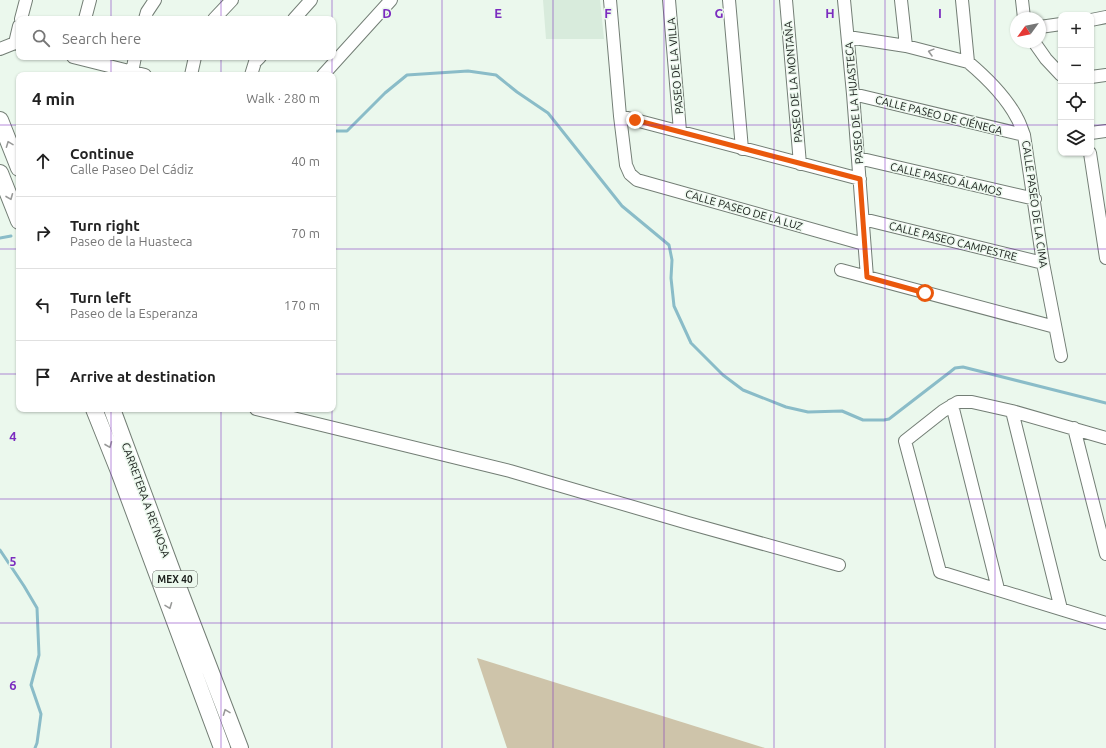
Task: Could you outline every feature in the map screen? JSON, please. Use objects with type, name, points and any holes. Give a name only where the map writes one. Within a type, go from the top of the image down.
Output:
[{"type":"main road","points":[[0,120],[16,160]]},
{"type":"main road","points":[[0,173],[16,213]]},
{"type":"main road","name":"CARRETERA A REYNOSA","points":[[95,412],[120,474],[222,748]]},
{"type":"main road","name":"CARRETERA A REYNOSA","points":[[113,412],[240,748]]},
{"type":"main road","points":[[120,474],[129,482],[157,555],[164,565],[172,571]]},
{"type":"street","points":[[22,16],[26,0]]},
{"type":"street","points":[[86,16],[90,0]]},
{"type":"street","points":[[146,16],[155,0]]},
{"type":"street","points":[[217,16],[232,0]]},
{"type":"street","points":[[297,16],[311,0]]},
{"type":"street","points":[[326,72],[391,0]]},
{"type":"street","points":[[610,0],[620,116],[860,179]]},
{"type":"street","name":"PASEO DE LA VILLA","points":[[669,0],[680,131]]},
{"type":"street","points":[[729,0],[742,149]]},
{"type":"street","name":"PASEO DE LA MONTAÑA","points":[[786,0],[800,164]]},
{"type":"street","name":"PASEO DE LA HUASTECA","points":[[844,0],[864,219],[864,244],[867,277]]},
{"type":"street","points":[[901,0],[906,46]]},
{"type":"street","points":[[848,37],[906,46],[968,62],[962,0]]},
{"type":"street","points":[[1022,0],[1023,12]]},
{"type":"street","points":[[1094,19],[1106,17]]},
{"type":"street","points":[[1046,26],[1058,24]]},
{"type":"street","points":[[0,48],[16,43]]},
{"type":"street","points":[[1038,48],[1058,72]]},
{"type":"street","points":[[86,60],[132,72],[134,60]]},
{"type":"street","points":[[192,72],[194,60]]},
{"type":"street","points":[[252,72],[257,60]]},
{"type":"street","name":"CALLE PASEO DE LA CIMA","points":[[968,62],[1004,98],[1018,118],[1024,135],[1043,263],[1061,356]]},
{"type":"street","points":[[1094,77],[1106,75]]},
{"type":"street","name":"CALLE PASEO DE CIÉNEGA","points":[[853,94],[1024,135]]},
{"type":"street","name":"CALLE PASEO DE LA LUZ","points":[[620,116],[628,169],[637,180],[864,244]]},
{"type":"street","points":[[1094,133],[1106,131]]},
{"type":"street","points":[[1091,156],[1102,194],[1106,253]]},
{"type":"street","name":"CALLE PASEO ÁLAMOS","points":[[858,158],[1034,199]]},
{"type":"street","name":"CALLE PASEO CAMPESTRE","points":[[864,219],[1043,263]]},
{"type":"street","points":[[842,270],[1055,327]]},
{"type":"street","points":[[1106,438],[1012,411],[972,402],[958,402],[952,405],[906,441],[940,572],[1106,623]]},
{"type":"street","points":[[952,405],[998,589]]},
{"type":"street","points":[[1012,411],[1062,609]]},
{"type":"street","points":[[268,412],[510,471],[688,523],[839,564]]},
{"type":"street","points":[[1074,428],[1106,554]]},
{"type":"shaded area","points":[[543,0],[600,0],[604,39],[546,39]]},
{"type":"shaded area","points":[[477,658],[765,748],[507,748]]},
{"type":"waterway","points":[[336,131],[347,131],[385,93],[407,75],[468,71],[496,75],[517,92],[548,113],[622,206],[669,245],[672,260],[671,278],[674,306],[691,343],[723,375],[743,390],[786,407],[808,412],[842,411],[863,420],[889,419],[955,368],[963,367],[1106,403]]},
{"type":"waterway","points":[[0,238],[11,236]]},
{"type":"waterway","points":[[0,550],[37,608],[39,655],[31,685],[41,714],[35,748]]},
{"type":"route","points":[[635,120],[860,179],[867,277],[925,293]]}]
